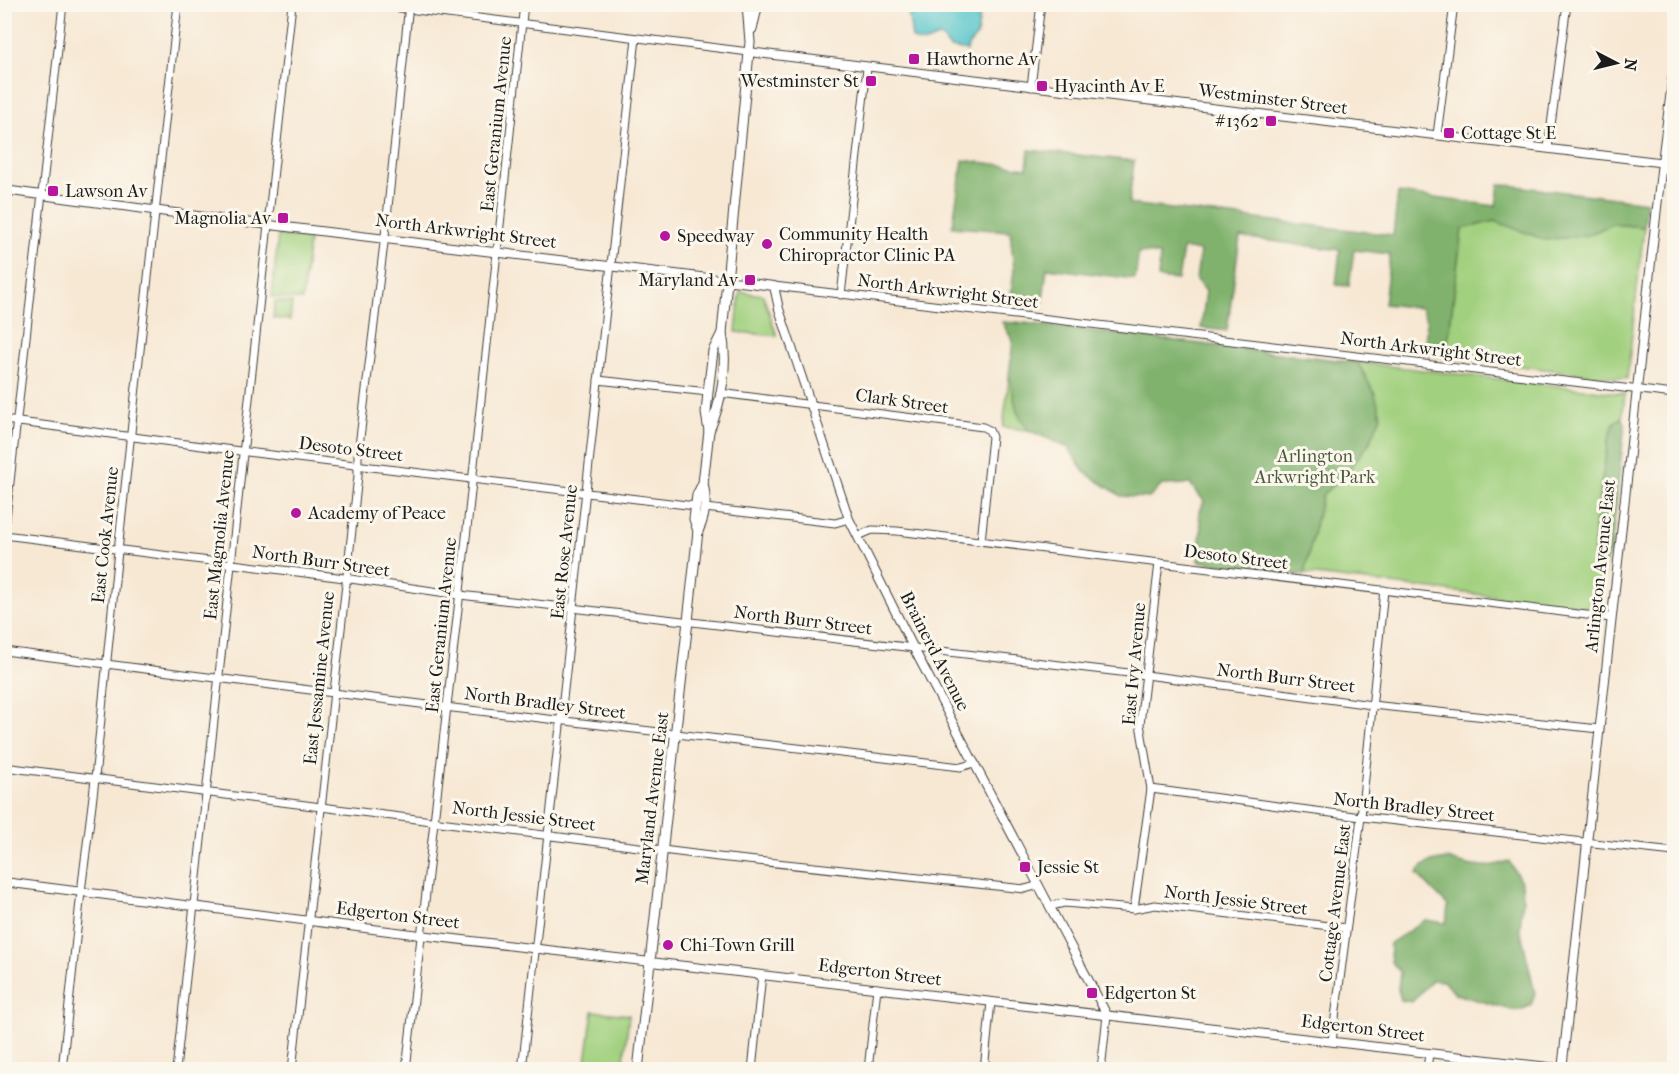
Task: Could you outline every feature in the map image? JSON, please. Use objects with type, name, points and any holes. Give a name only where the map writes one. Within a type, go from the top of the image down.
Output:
[{"type":"main road","points":[[747,4],[750,37]]},
{"type":"main road","points":[[750,37],[758,4]]},
{"type":"main road","name":"Maryland Avenue East","points":[[709,431],[717,414],[726,354],[722,333],[750,37]]},
{"type":"main road","name":"Maryland Avenue East","points":[[638,1070],[698,531],[694,519],[700,507],[697,495],[703,483],[709,431],[706,413],[708,392],[713,351],[722,333]]},
{"type":"street","points":[[4,535],[63,4]]},
{"type":"street","name":"East Cook Avenue","points":[[62,1070],[178,4]]},
{"type":"street","name":"East Magnolia Avenue","points":[[176,1070],[292,4]]},
{"type":"street","points":[[368,4],[408,7],[522,24],[749,52]]},
{"type":"street","name":"East Geranium Avenue","points":[[406,1070],[524,4]]},
{"type":"street","points":[[1031,87],[1041,4]]},
{"type":"street","points":[[1437,135],[1454,4]]},
{"type":"street","points":[[1548,148],[1567,4]]},
{"type":"street","name":"East Jessamine Avenue","points":[[291,1070],[408,7]]},
{"type":"street","name":"East Rose Avenue","points":[[522,1070],[636,38]]},
{"type":"street","name":"Westminster Street","points":[[749,52],[1674,164]]},
{"type":"street","name":"Arlington Avenue East","points":[[1562,1069],[1674,66]]},
{"type":"street","points":[[841,294],[867,68]]},
{"type":"street","name":"North Arkwright Street","points":[[4,190],[774,286],[1674,394]]},
{"type":"street","name":"Brainerd Avenue","points":[[774,286],[779,309],[849,519],[1107,1015]]},
{"type":"street","points":[[598,380],[708,392]]},
{"type":"street","name":"Clark Street","points":[[720,393],[983,427],[989,430],[992,437],[981,541]]},
{"type":"street","name":"Desoto Street","points":[[4,420],[835,523],[849,519]]},
{"type":"street","name":"Desoto Street","points":[[858,536],[872,530],[882,530],[1611,618]]},
{"type":"street","name":"North Burr Street","points":[[4,535],[345,578],[460,595],[1146,675],[1372,705],[1599,729]]},
{"type":"street","name":"East Ivy Avenue","points":[[1134,909],[1151,789],[1140,724],[1159,563]]},
{"type":"street","name":"Cottage Avenue East","points":[[1332,1041],[1361,817],[1384,590]]},
{"type":"street","name":"North Bradley Street","points":[[4,651],[560,721],[961,767],[975,763]]},
{"type":"street","name":"North Jessie Street","points":[[4,766],[662,850],[1025,889],[1040,885]]},
{"type":"street","name":"North Bradley Street","points":[[1151,789],[1361,817],[1674,852]]},
{"type":"street","name":"Edgerton Street","points":[[4,882],[420,935],[1574,1070]]},
{"type":"street","name":"North Jessie Street","points":[[1050,906],[1064,903],[1134,909],[1155,905],[1346,928]]},
{"type":"street","points":[[752,1070],[762,975]]},
{"type":"street","points":[[867,1070],[877,988]]},
{"type":"street","points":[[984,1070],[991,1002]]},
{"type":"street","points":[[1101,1070],[1107,1015]]},
{"type":"street","points":[[1427,1070],[1429,1053]]},
{"type":"green space","points":[[1029,150],[1134,161],[1129,204],[1393,235],[1398,193],[1496,206],[1499,184],[1647,202],[1644,227],[1612,224],[1588,235],[1545,240],[1495,221],[1462,229],[1446,357],[1424,354],[1427,322],[1421,308],[1384,304],[1390,254],[1354,250],[1349,286],[1336,285],[1340,250],[1240,237],[1227,331],[1201,328],[1206,291],[1196,280],[1200,251],[1183,248],[1178,280],[1158,278],[1160,255],[1139,252],[1135,279],[1047,268],[1042,308],[1010,305],[1014,269],[1010,231],[952,227],[963,160],[1027,168]]},
{"type":"green space","points":[[1494,221],[1517,229],[1588,235],[1612,224],[1644,227],[1627,379],[1446,357],[1462,229]]},
{"type":"green space","points":[[278,235],[309,239],[302,300],[272,297]]},
{"type":"green space","points":[[740,292],[763,295],[777,336],[736,332]]},
{"type":"green space","points":[[275,301],[292,303],[290,320],[273,318]]},
{"type":"green space","points":[[1002,322],[1358,363],[1375,394],[1381,416],[1370,442],[1347,472],[1322,495],[1304,575],[1198,561],[1201,529],[1199,514],[1204,501],[1190,484],[1162,485],[1149,498],[1121,496],[1084,472],[1069,448],[1028,430],[1017,412],[1009,376],[1013,341]]},
{"type":"green space","name":"Arlington Arkwright Park","points":[[1016,322],[1625,394],[1599,609],[1198,561],[1207,497],[1204,453],[1003,427]]},
{"type":"green space","points":[[1620,418],[1625,423],[1611,548],[1605,564],[1594,557],[1594,529],[1608,441],[1614,423]]},
{"type":"green space","points":[[1448,859],[1478,866],[1509,861],[1522,883],[1520,928],[1535,993],[1531,1005],[1522,1010],[1512,1010],[1456,994],[1443,981],[1432,980],[1412,1002],[1401,1000],[1398,989],[1400,972],[1391,962],[1389,944],[1425,920],[1446,923],[1448,906],[1417,874],[1426,864]]},
{"type":"green space","points":[[593,1011],[629,1015],[623,1069],[585,1069]]},
{"type":"water","points":[[907,5],[981,5],[977,36],[968,46],[967,51],[950,48],[939,37],[926,42],[916,41],[912,38]]},
{"type":"place","name":"Hawthorne Av","points":[[914,59]]},
{"type":"place","name":"Westminster St","points":[[871,81]]},
{"type":"place","name":"Hyacinth Av E","points":[[1042,86]]},
{"type":"place","name":"#1362","points":[[1271,121]]},
{"type":"place","name":"Cottage St E","points":[[1449,133]]},
{"type":"place","name":"Lawson Av","points":[[53,191]]},
{"type":"place","name":"Magnolia Av","points":[[283,218]]},
{"type":"place","name":"Speedway","points":[[665,236]]},
{"type":"place","name":"Community Health Chiropractor Clinic PA","points":[[767,244]]},
{"type":"place","name":"Maryland Av","points":[[750,280]]},
{"type":"place","name":"Academy of Peace","points":[[296,513]]},
{"type":"place","name":"Jessie St","points":[[1025,867]]},
{"type":"place","name":"Chi-Town Grill","points":[[668,945]]},
{"type":"place","name":"Edgerton St","points":[[1092,993]]}]
